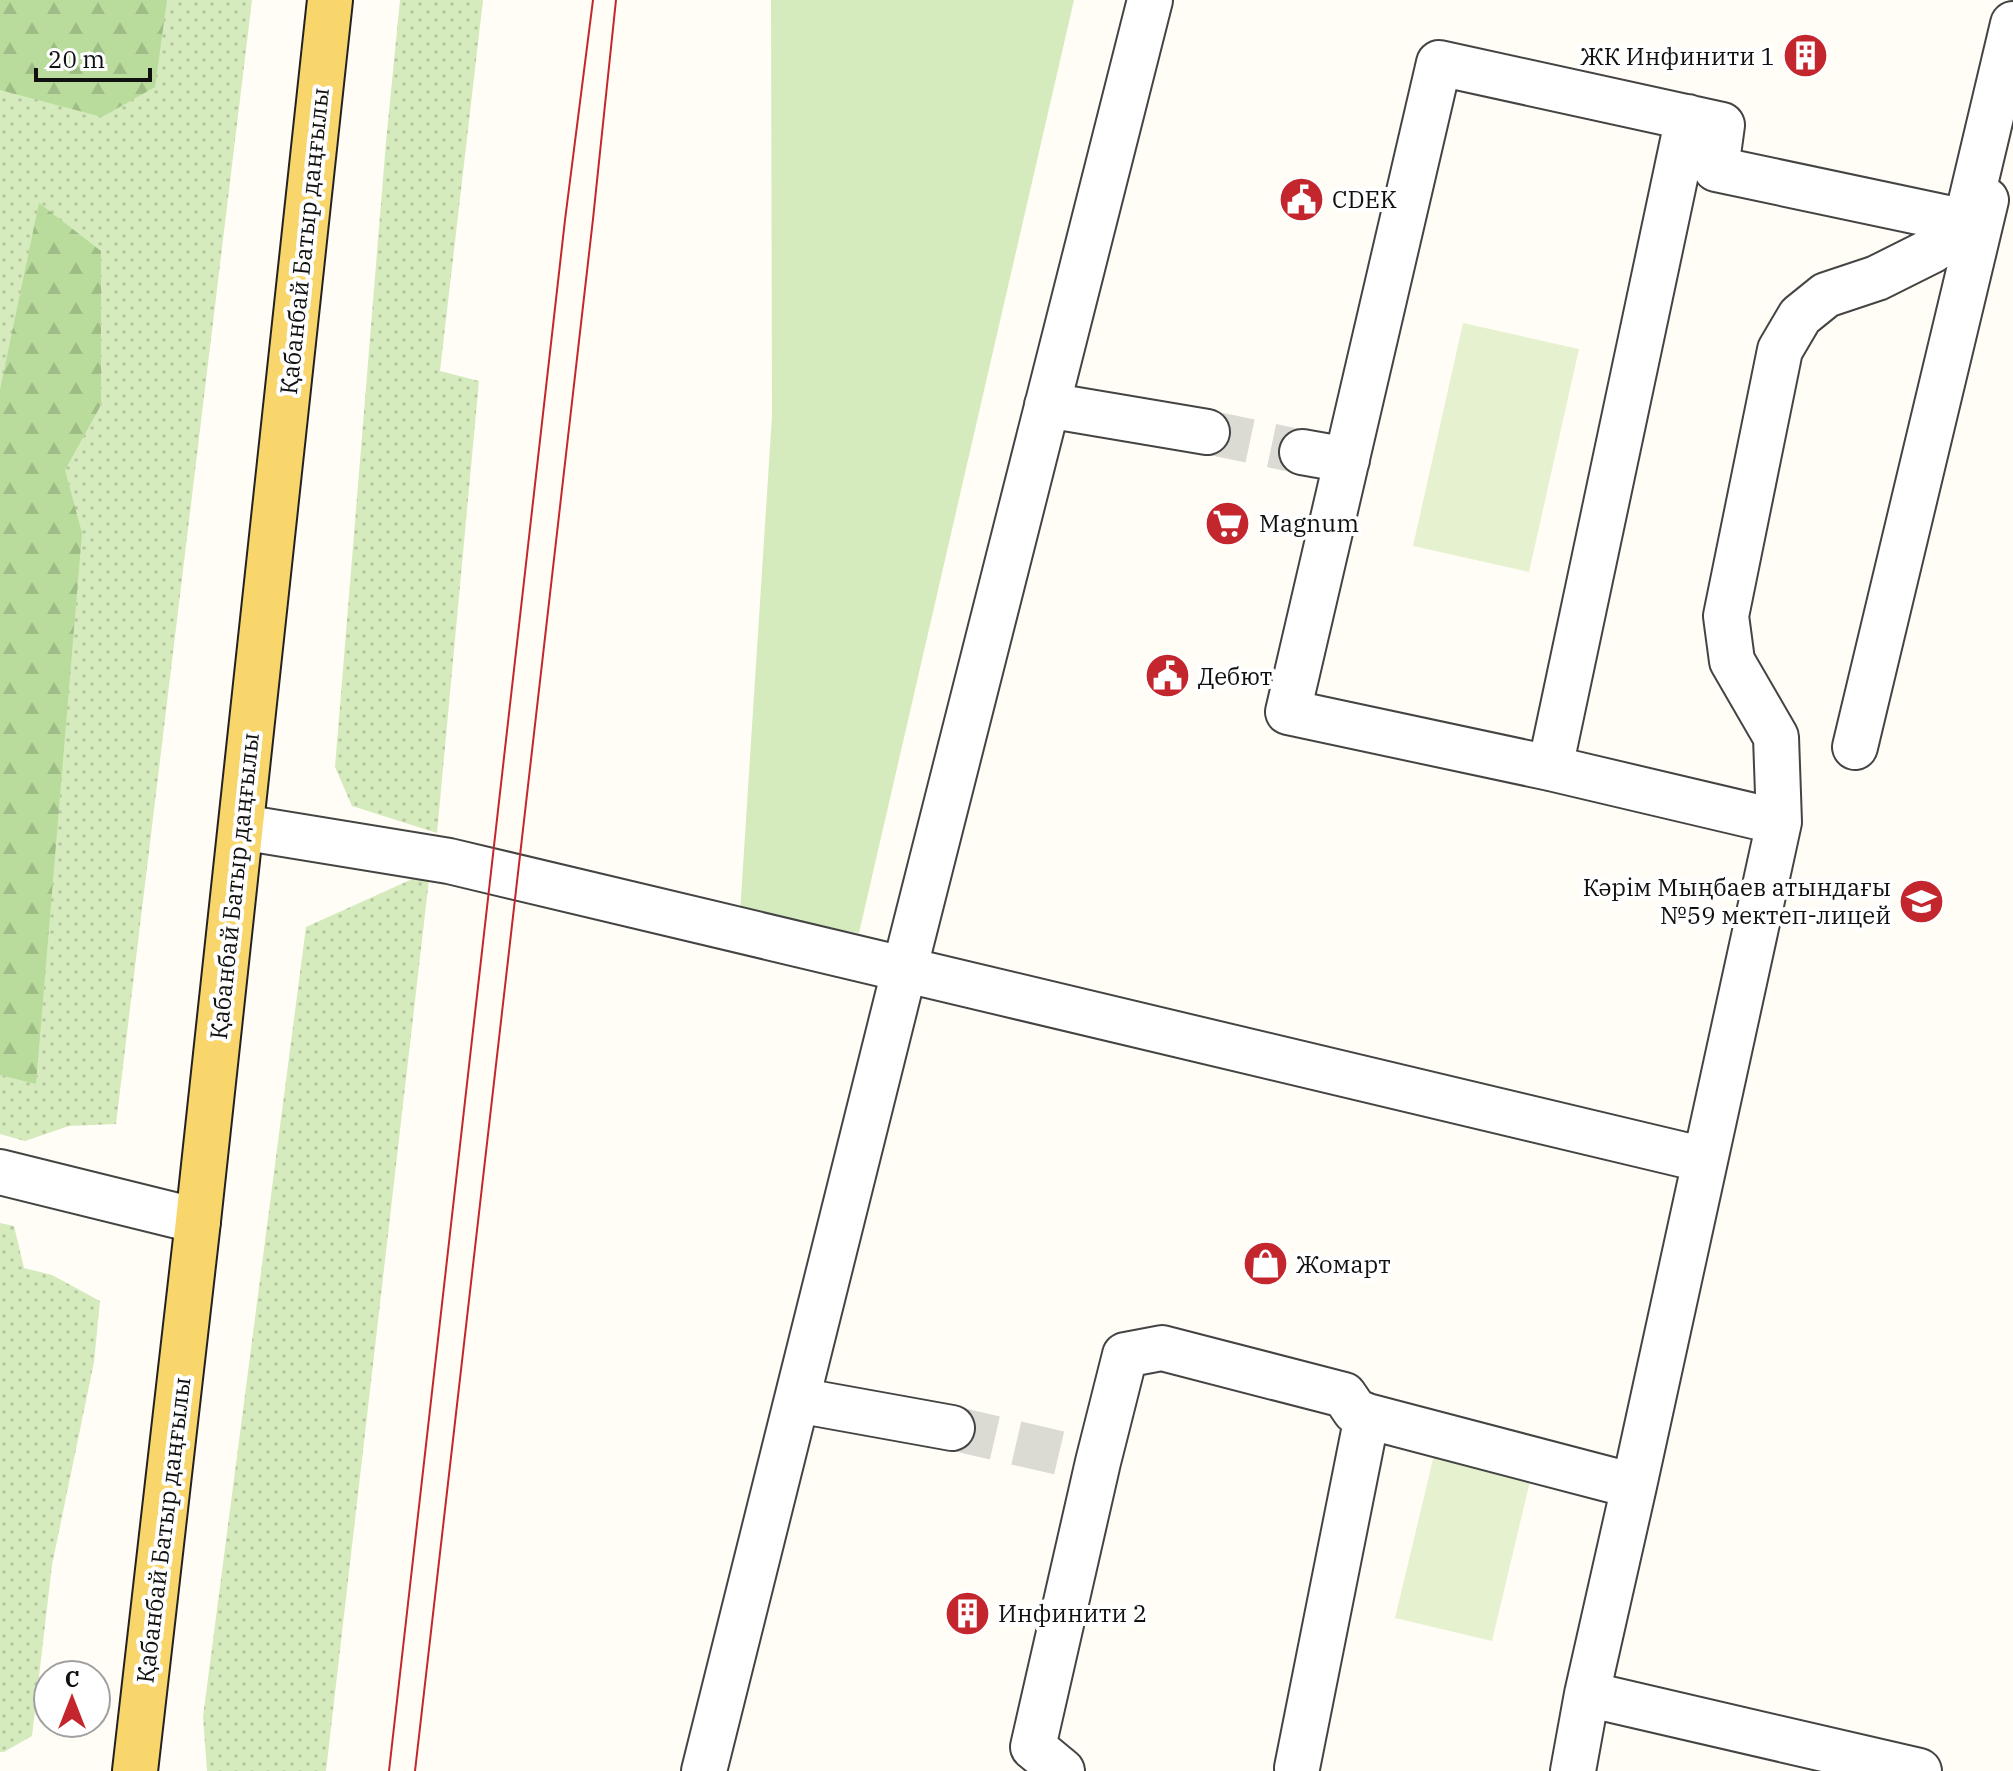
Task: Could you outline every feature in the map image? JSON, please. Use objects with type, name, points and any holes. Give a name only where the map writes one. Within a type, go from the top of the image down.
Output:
[{"type":"main road","name":"Қабанбай Батыр даңғылы","points":[[135,1771],[198,1221],[330,0]]},
{"type":"street","points":[[704,1771],[1150,0]]},
{"type":"street","points":[[1573,1771],[1587,1694],[1779,822],[1776,737],[1732,661],[1726,616],[1780,350],[1800,316],[1826,295],[1877,278],[1933,250],[1966,222],[2013,24]]},
{"type":"street","points":[[1779,822],[1550,768],[1288,712],[1439,63],[1722,125],[1716,169],[1966,222]]},
{"type":"street","points":[[1855,747],[2013,86],[2000,84]]},
{"type":"street","points":[[1550,768],[1688,117]]},
{"type":"street","points":[[1047,405],[1207,432]]},
{"type":"street","points":[[1302,452],[1347,460]]},
{"type":"street","points":[[241,827],[449,861],[1705,1160]]},
{"type":"street","points":[[0,1172],[198,1221]]},
{"type":"street","points":[[1062,1771],[1033,1747],[1083,1458],[1125,1355],[1162,1348],[1344,1395],[1355,1411],[1367,1416],[1634,1486]]},
{"type":"street","points":[[797,1400],[952,1428]]},
{"type":"street","points":[[1300,1770],[1367,1416]]},
{"type":"street","points":[[1587,1694],[1919,1771]]},
{"type":"green space","points":[[0,0],[252,0],[116,1124],[69,1126],[25,1141],[0,1134]]},
{"type":"green space","points":[[0,0],[167,0],[155,87],[102,117],[0,90]]},
{"type":"green space","points":[[400,0],[483,0],[440,371],[479,381],[437,833],[352,806],[335,767]]},
{"type":"green space","points":[[771,0],[1074,0],[859,933],[740,913],[772,416]]},
{"type":"green space","points":[[39,203],[101,251],[101,405],[65,470],[82,533],[36,1084],[0,1075],[0,390]]},
{"type":"green space","points":[[1463,323],[1579,349],[1529,572],[1413,546]]},
{"type":"green space","points":[[430,871],[326,1771],[207,1771],[203,1717],[306,927]]},
{"type":"green space","points":[[0,1223],[14,1226],[24,1268],[52,1275],[100,1301],[94,1362],[52,1565],[41,1659],[32,1659],[32,1736],[0,1752]]},
{"type":"green space","points":[[1434,1455],[1531,1477],[1492,1641],[1395,1618]]},
{"type":"tunnel","points":[[1207,432],[1302,452]]},
{"type":"tunnel","points":[[952,1428],[1068,1455]]},
{"type":"tram line","points":[[389,1771],[565,220],[593,0]]},
{"type":"tram line","points":[[415,1771],[616,0]]},
{"type":"place","name":"ЖК Инфинити 1","points":[[1806,56]]},
{"type":"place","name":"CDEK","points":[[1301,199]]},
{"type":"place","name":"Magnum","points":[[1228,523]]},
{"type":"place","name":"Дебют","points":[[1167,676]]},
{"type":"place","name":"Кәрім Мыңбаев атындағы №59 мектеп-лицей","points":[[1922,901]]},
{"type":"place","name":"Жомарт","points":[[1265,1264]]},
{"type":"place","name":"Инфинити 2","points":[[967,1613]]}]
